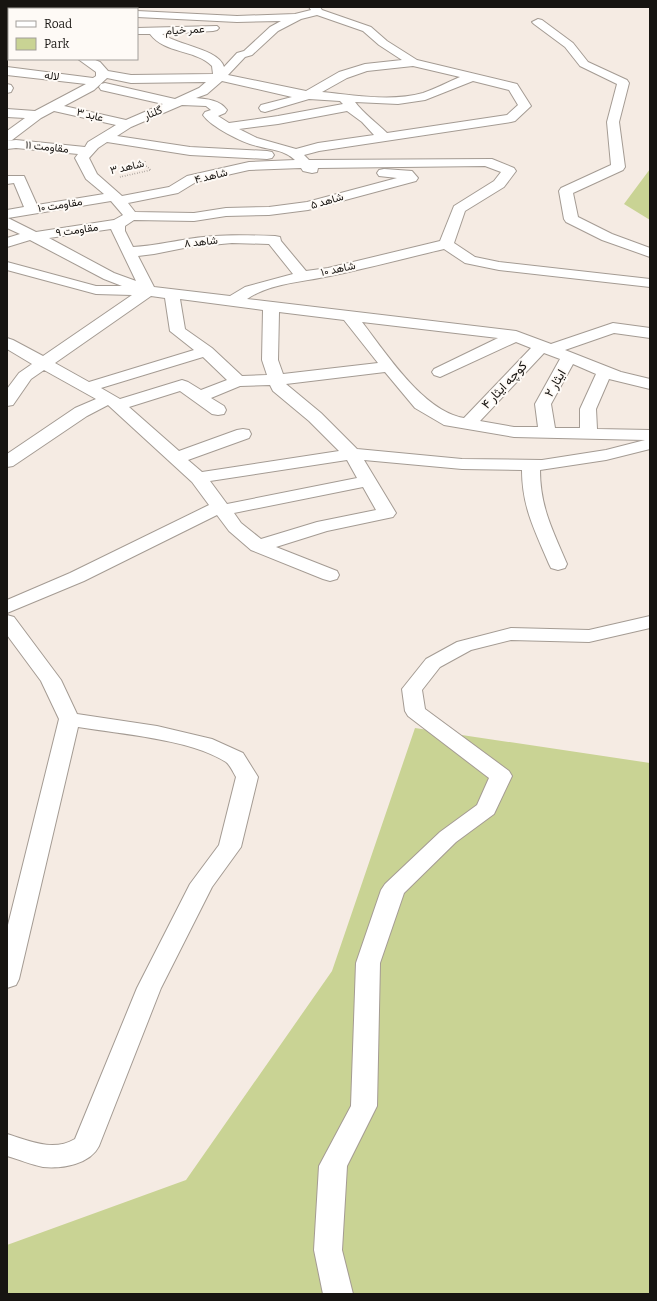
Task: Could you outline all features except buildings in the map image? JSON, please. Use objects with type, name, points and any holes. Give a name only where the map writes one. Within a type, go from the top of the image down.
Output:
[{"type":"street","points":[[192,16],[199,7]]},
{"type":"street","points":[[231,19],[239,7]]},
{"type":"street","points":[[105,138],[190,151],[262,155],[295,154],[318,147],[511,118],[525,106],[513,87],[414,62],[383,43],[367,29],[316,10],[297,17],[231,19],[192,16],[158,11],[138,14]]},
{"type":"street","name":"گلنار","points":[[88,151],[93,145],[127,124],[204,91],[230,68],[241,54],[248,53],[274,29],[297,17]]},
{"type":"street","name":"عمر خیام","points":[[138,31],[153,31],[211,42],[231,19]]},
{"type":"street","points":[[538,22],[569,45],[584,64],[623,83],[613,122],[618,167],[566,191],[571,218],[606,237],[650,253]]},
{"type":"street","points":[[153,31],[156,36],[165,41],[211,42],[218,64],[219,77]]},
{"type":"street","points":[[7,137],[37,115],[76,95],[97,80],[102,70],[86,60]]},
{"type":"street","points":[[265,108],[308,95],[343,75],[365,68],[414,62]]},
{"type":"street","name":"لاله","points":[[7,71],[97,80]]},
{"type":"street","points":[[97,80],[175,78],[200,79],[219,77],[297,94],[347,102],[352,109],[366,119],[384,137]]},
{"type":"street","points":[[226,127],[278,120],[347,102],[398,100],[425,96],[471,77]]},
{"type":"street","points":[[97,80],[180,102],[209,104],[221,110],[209,115],[226,127],[253,141],[287,148],[306,164]]},
{"type":"street","points":[[76,95],[97,99]]},
{"type":"street","name":"عابد ۳","points":[[53,107],[127,124]]},
{"type":"street","points":[[7,113],[37,115]]},
{"type":"street","name":"مقاومت ۱۱","points":[[7,145],[16,144],[88,151]]},
{"type":"street","points":[[88,151],[82,158],[91,176],[116,199],[131,216],[118,224],[118,231],[148,291]]},
{"type":"street","name":"شاهد ۴","points":[[116,199],[173,190],[192,179],[249,166],[487,162],[509,171],[499,184],[459,209],[446,244]]},
{"type":"street","name":"شاهد ۵","points":[[131,216],[194,217],[226,212],[268,211],[308,206],[411,178],[406,174],[323,171],[308,168],[306,164]]},
{"type":"street","points":[[7,180],[19,179],[32,210]]},
{"type":"street","name":"مقاومت ۱۰","points":[[7,214],[116,199]]},
{"type":"street","points":[[7,222],[109,276],[148,291]]},
{"type":"street","name":"مقاومت ۹","points":[[7,243],[34,235],[118,224]]},
{"type":"street","name":"شاهد ۸","points":[[128,252],[154,250],[189,243],[218,240],[275,242],[302,276]]},
{"type":"street","points":[[446,244],[470,260],[500,266],[650,283]]},
{"type":"street","name":"شاهد ۱۰","points":[[233,301],[250,290],[302,276],[328,272],[446,244]]},
{"type":"street","points":[[7,266],[96,290],[148,291],[350,317],[516,336],[616,376],[650,384]]},
{"type":"street","points":[[7,401],[26,376],[148,291]]},
{"type":"street","points":[[172,294],[178,331],[206,351],[238,381]]},
{"type":"street","points":[[258,546],[323,526],[387,512],[352,454],[315,417],[279,388],[270,360],[271,306]]},
{"type":"street","points":[[350,317],[389,367],[421,404],[450,421],[514,432],[650,435]]},
{"type":"street","points":[[545,348],[613,328],[650,333]]},
{"type":"street","points":[[440,372],[516,336]]},
{"type":"street","points":[[7,343],[44,362],[112,402],[198,478],[235,527],[258,546],[330,575]]},
{"type":"street","name":"کوچه ایثار ۴","points":[[468,424],[545,348]]},
{"type":"street","points":[[88,388],[206,351]]},
{"type":"street","name":"ایثار ۲","points":[[547,432],[543,404],[569,357]]},
{"type":"street","points":[[199,397],[238,381],[276,380],[389,367]]},
{"type":"street","points":[[589,433],[588,409],[604,371]]},
{"type":"street","points":[[7,462],[81,412],[112,402],[182,385],[218,410]]},
{"type":"street","points":[[176,458],[242,434]]},
{"type":"street","points":[[198,478],[352,454],[462,464],[542,465],[606,455],[650,444]]},
{"type":"street","points":[[532,465],[530,487],[536,512],[558,564]]},
{"type":"street","points":[[7,607],[77,577],[221,508],[368,481]]},
{"type":"street","points":[[7,621],[51,680],[69,719],[7,979]]},
{"type":"street","points":[[338,1294],[328,1250],[333,1166],[364,1106],[368,963],[393,890],[448,837],[486,809],[501,776],[415,712],[412,689],[432,663],[464,646],[511,634],[590,636],[650,622]]},
{"type":"street","points":[[7,1145],[43,1156],[70,1156],[86,1146],[149,988],[202,884],[230,847],[247,777],[235,758],[204,744],[157,733],[69,719]]},
{"type":"path","name":"شاهد ۳","points":[[98,183],[151,170],[145,165],[145,157],[157,145]]},
{"type":"green space","points":[[650,169],[650,220],[624,204]]},
{"type":"green space","points":[[415,728],[650,763],[650,1294],[7,1294],[7,1245],[186,1180],[332,971]]}]
